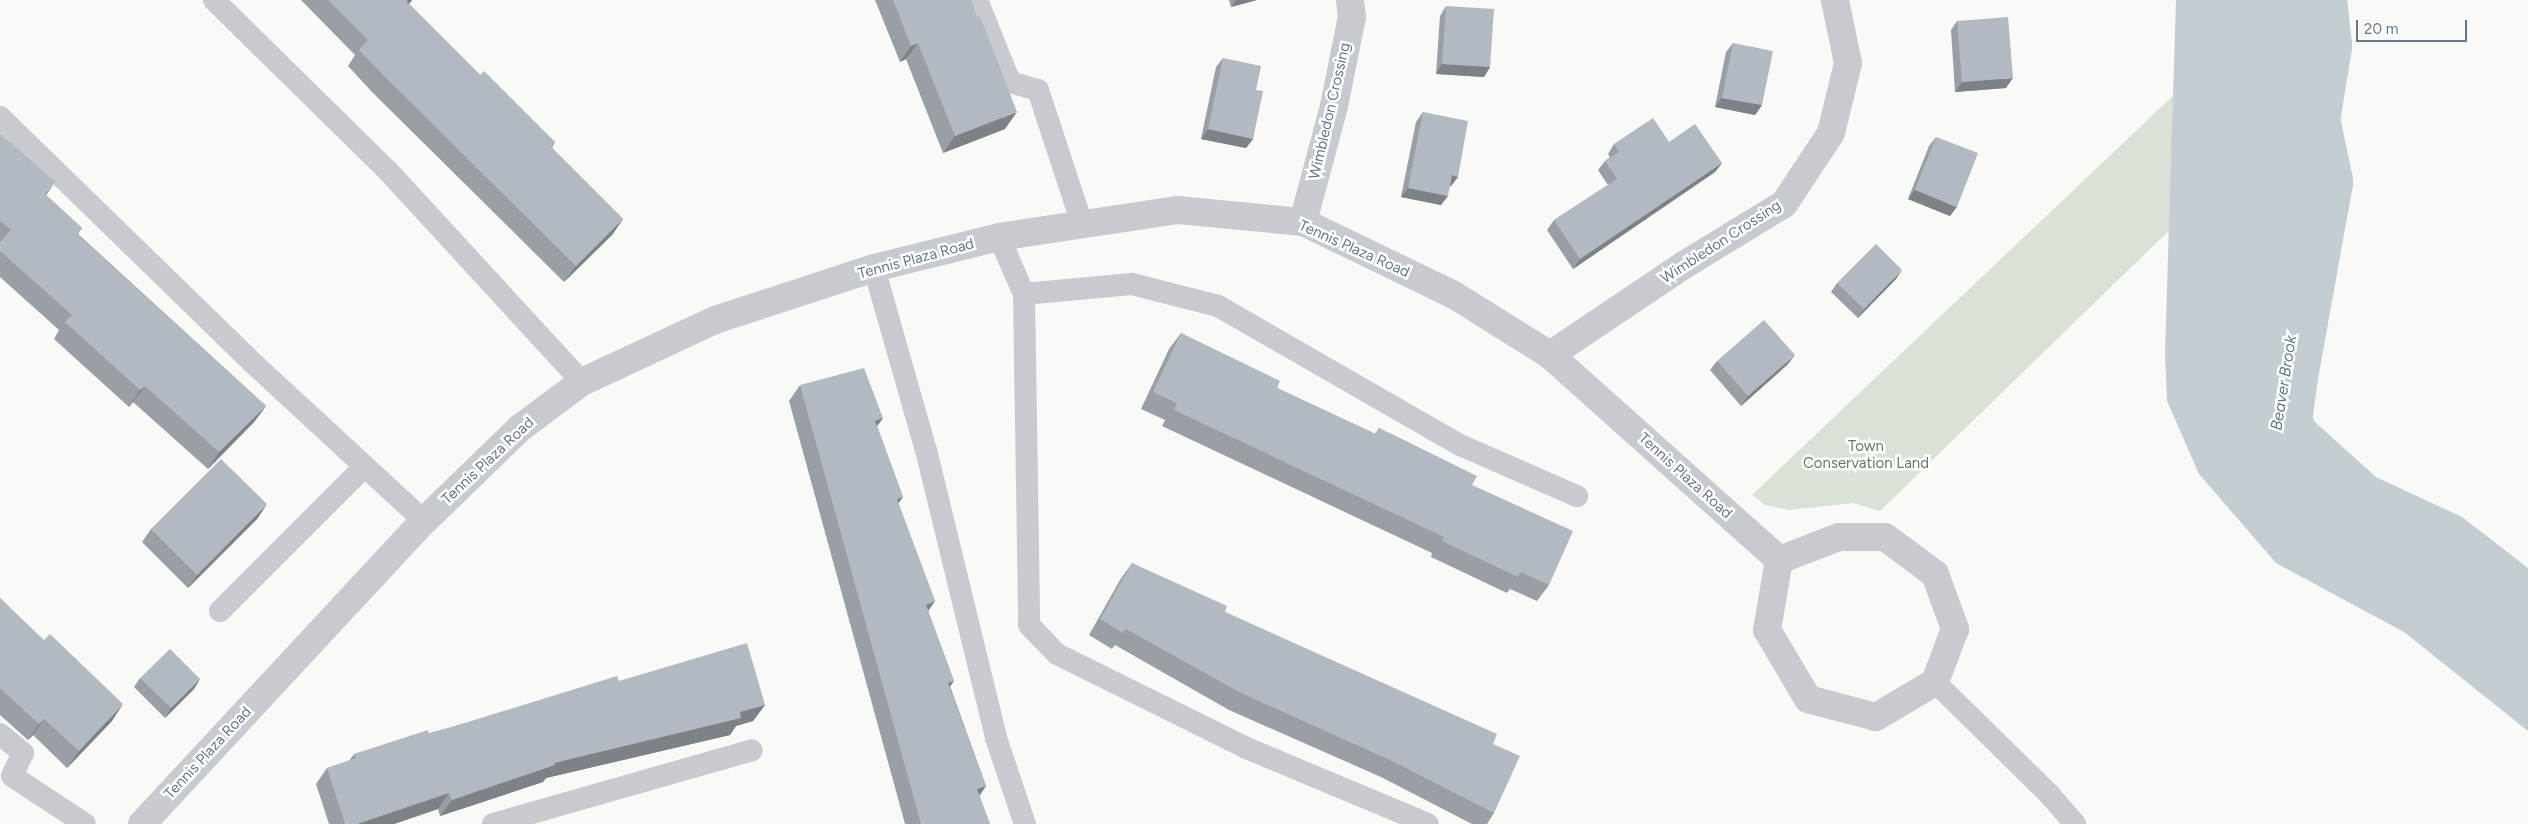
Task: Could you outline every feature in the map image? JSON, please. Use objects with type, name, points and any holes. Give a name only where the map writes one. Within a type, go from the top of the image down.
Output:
[{"type":"street","name":"Wimbledon Crossing","points":[[1303,222],[1334,106],[1352,17],[1350,0]]},
{"type":"street","name":"Wimbledon Crossing","points":[[1550,355],[1684,266],[1784,204],[1831,133],[1848,64],[1835,0]]},
{"type":"street","name":"Tennis Plaza Road","points":[[142,824],[424,521],[520,428],[582,382],[715,320],[874,268],[999,237],[1178,210],[1303,222],[1454,295],[1550,355],[1779,560]]},
{"type":"street","points":[[1839,537],[1885,537],[1935,574],[1954,629],[1935,682],[1876,716],[1808,699],[1767,630],[1779,560],[1839,537]]},
{"type":"lane","points":[[214,0],[389,172],[582,382]]},
{"type":"lane","points":[[977,0],[1010,82],[1038,90],[1082,224]]},
{"type":"lane","points":[[0,117],[364,467],[424,521]]},
{"type":"lane","points":[[999,237],[1024,294],[1029,625],[1057,654],[1075,663],[1244,747],[1428,824]]},
{"type":"lane","points":[[874,268],[926,450],[996,738],[1024,824]]},
{"type":"lane","points":[[1024,294],[1132,284],[1218,306],[1460,445],[1577,496]]},
{"type":"lane","points":[[220,611],[364,467]]},
{"type":"lane","points":[[1935,682],[2050,794],[2076,824]]},
{"type":"lane","points":[[0,734],[23,753],[12,776],[85,824]]},
{"type":"lane","points":[[493,824],[752,750]]},
{"type":"green space","name":"Town Conservation Land","points":[[2219,52],[2281,122],[1880,511],[1853,503],[1789,510],[1765,505],[1752,495]]},
{"type":"water","points":[[2176,0],[2297,0],[2290,158],[2273,279],[2280,359],[2315,422],[2376,477],[2462,517],[2528,568],[2528,731],[2404,632],[2276,563],[2199,474],[2167,401],[2165,352]]},
{"type":"building","points":[[328,0],[408,0],[406,1],[480,75],[484,71],[555,142],[551,147],[623,219],[576,266],[359,50],[368,40]]},
{"type":"building","points":[[893,0],[971,0],[977,17],[980,16],[1017,112],[955,136],[918,43],[911,46]]},
{"type":"building","points":[[1446,6],[1494,9],[1490,67],[1442,64]]},
{"type":"building","points":[[2008,17],[2013,78],[1962,82],[1957,21]]},
{"type":"building","points":[[1733,43],[1773,51],[1762,105],[1722,98]]},
{"type":"building","points":[[1223,58],[1261,66],[1256,90],[1263,91],[1253,139],[1208,129]]},
{"type":"building","points":[[1423,112],[1468,121],[1458,177],[1452,175],[1448,196],[1408,188]]},
{"type":"building","points":[[1653,118],[1669,142],[1695,124],[1722,163],[1580,259],[1554,220],[1617,179],[1605,161],[1619,152],[1614,144]]},
{"type":"building","points":[[0,133],[55,182],[45,194],[82,228],[77,234],[266,406],[219,452],[145,386],[140,390],[65,322],[72,315],[0,251],[0,242],[11,230],[0,221]]},
{"type":"building","points":[[1936,137],[1978,153],[1957,207],[1915,190]]},
{"type":"building","points":[[1876,244],[1902,270],[1864,309],[1837,283]]},
{"type":"building","points":[[1764,320],[1795,355],[1748,396],[1717,361]]},
{"type":"building","points":[[1181,333],[1280,381],[1277,388],[1376,434],[1379,428],[1477,476],[1472,485],[1573,531],[1549,585],[1521,572],[1518,577],[1442,541],[1444,537],[1174,410],[1177,403],[1153,392]]},
{"type":"building","points":[[864,368],[883,418],[875,421],[903,497],[897,499],[935,601],[926,605],[954,681],[948,683],[986,786],[977,789],[990,824],[921,824],[800,385]]},
{"type":"building","points":[[221,459],[267,504],[197,575],[151,529]]},
{"type":"building","points":[[1132,563],[1227,606],[1225,612],[1497,734],[1493,744],[1520,756],[1494,813],[1392,761],[1241,693],[1126,629],[1123,633],[1100,619]]},
{"type":"building","points":[[0,598],[44,640],[50,634],[123,704],[79,751],[44,719],[39,724],[0,688]]},
{"type":"building","points":[[747,643],[765,705],[740,712],[741,718],[554,763],[555,765],[452,800],[449,793],[357,824],[345,824],[327,768],[356,758],[354,754],[428,730],[429,734],[617,676],[619,681]]},
{"type":"building","points":[[170,649],[200,679],[171,708],[140,678]]},
{"type":"waterway","name":"Beaver Brook","points":[[2278,460],[2274,450],[2284,376],[2319,182],[2306,120],[2318,46],[2313,0]]}]
